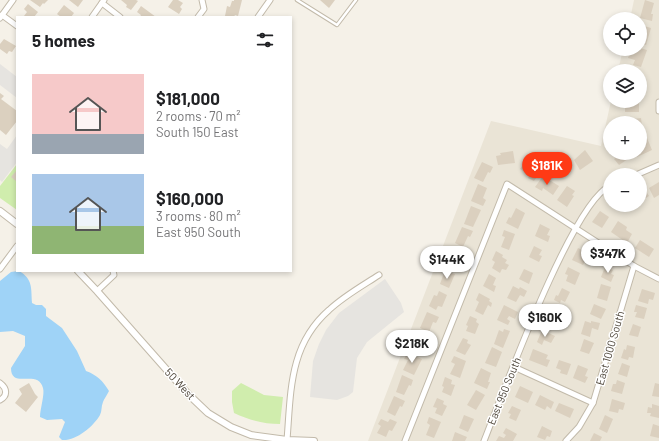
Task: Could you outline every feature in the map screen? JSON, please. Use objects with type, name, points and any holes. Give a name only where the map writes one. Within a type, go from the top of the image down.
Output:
[{"type":"street","points":[[13,0],[1,16],[16,25]]},
{"type":"street","points":[[199,16],[204,9],[202,0]]},
{"type":"street","points":[[259,16],[270,0]]},
{"type":"street","points":[[93,16],[103,2],[119,16]]},
{"type":"street","points":[[659,102],[659,111]]},
{"type":"street","points":[[647,170],[659,165]]},
{"type":"street","points":[[405,441],[507,184],[634,266],[659,279]]},
{"type":"street","name":"East 950 South","points":[[484,441],[564,249],[594,200],[603,192]]},
{"type":"street","points":[[0,211],[16,223]]},
{"type":"street","points":[[0,269],[16,247]]},
{"type":"street","name":"East 1000 South","points":[[566,441],[579,427],[594,403],[634,266]]},
{"type":"street","name":"50 West","points":[[79,272],[188,394],[208,413],[231,427],[251,435],[287,440],[314,441]]},
{"type":"street","points":[[97,291],[114,275],[113,272]]},
{"type":"street","points":[[287,440],[292,376],[295,363],[304,341],[319,319],[328,310],[379,275]]},
{"type":"street","points":[[514,367],[594,403]]},
{"type":"street","points":[[0,383],[4,385],[6,392],[5,396],[0,400]]},
{"type":"lane","points":[[296,0],[337,25],[356,0]]},
{"type":"shaded area","points":[[634,0],[659,0],[659,441],[368,441],[491,121],[601,146],[603,137],[603,160],[647,160],[647,116],[608,116],[609,108],[647,108],[647,64],[620,64],[621,56],[647,56],[647,12],[631,12]]},
{"type":"shaded area","points":[[0,64],[16,76],[16,97],[0,85]]},
{"type":"shaded area","points":[[16,136],[16,163],[2,182],[0,180],[0,144],[7,149]]},
{"type":"shaded area","points":[[385,279],[401,303],[404,312],[367,342],[357,358],[353,392],[348,396],[337,400],[310,397],[313,361],[326,330],[339,313]]},
{"type":"green space","points":[[16,165],[16,209],[0,198],[0,186]]},
{"type":"green space","points":[[241,383],[264,395],[283,397],[280,424],[257,421],[234,413],[232,391]]},
{"type":"water","points":[[11,272],[21,272],[27,277],[31,288],[32,303],[42,305],[46,309],[46,316],[62,328],[77,351],[86,371],[99,379],[109,391],[103,401],[101,413],[97,420],[84,432],[73,438],[62,440],[59,437],[65,422],[62,419],[47,420],[40,417],[43,388],[40,382],[31,379],[15,378],[12,374],[11,368],[25,346],[25,336],[13,331],[0,332],[0,281]]},
{"type":"building","points":[[30,0],[48,0],[40,7]]},
{"type":"building","points":[[69,0],[83,0],[78,7]]},
{"type":"building","points":[[121,0],[138,1],[131,10],[126,7],[127,5]]},
{"type":"building","points":[[173,0],[178,0],[183,3],[180,7],[182,9],[179,14],[168,7]]},
{"type":"building","points":[[242,0],[238,16],[225,16],[227,6],[230,7],[232,1]]},
{"type":"building","points":[[320,0],[335,0],[329,8]]},
{"type":"building","points":[[645,0],[654,3],[651,14],[653,14],[652,21],[647,20],[647,12],[642,12]]},
{"type":"building","points":[[28,4],[38,12],[35,16],[24,16],[27,12],[24,9]]},
{"type":"building","points":[[64,5],[74,13],[72,16],[60,16],[57,14]]},
{"type":"building","points":[[141,6],[155,16],[140,16],[137,12]]},
{"type":"building","points":[[647,27],[651,28],[647,42]]},
{"type":"building","points":[[4,39],[16,46],[12,52],[9,51],[7,54],[0,49],[0,44]]},
{"type":"building","points":[[629,56],[645,56],[642,64],[633,64],[635,60],[628,58]]},
{"type":"building","points":[[0,93],[4,96],[1,99],[16,110],[16,122],[6,135],[0,130]]},
{"type":"building","points":[[625,108],[639,108],[639,112],[625,112]]},
{"type":"building","points":[[647,138],[652,150],[647,152]]},
{"type":"building","points":[[585,150],[593,161],[580,170],[574,160]]},
{"type":"building","points":[[513,151],[515,163],[498,165],[496,156],[501,155],[500,153]]},
{"type":"building","points":[[615,160],[626,160],[619,165]]},
{"type":"building","points":[[526,161],[541,171],[534,181],[528,178],[530,175],[520,169]]},
{"type":"building","points":[[482,162],[493,167],[490,173],[488,172],[483,182],[474,178]]},
{"type":"building","points":[[16,171],[16,181],[11,177]]},
{"type":"building","points":[[543,176],[559,186],[553,195],[543,188],[542,191],[535,187]]},
{"type":"building","points":[[659,182],[659,195],[654,198],[649,188]]},
{"type":"building","points":[[478,184],[487,188],[483,198],[486,200],[483,206],[471,201]]},
{"type":"building","points":[[567,186],[575,191],[572,195],[574,196],[567,207],[557,200]]},
{"type":"building","points":[[471,206],[481,210],[473,227],[464,224]]},
{"type":"building","points":[[516,208],[525,213],[518,229],[506,223],[509,217],[511,218]]},
{"type":"building","points":[[600,211],[609,217],[602,228],[592,222]]},
{"type":"building","points":[[618,221],[627,227],[626,230],[632,234],[627,243],[611,232]]},
{"type":"building","points":[[540,224],[550,229],[547,235],[550,236],[548,242],[535,236]]},
{"type":"building","points":[[462,227],[473,231],[470,237],[468,236],[463,247],[455,243]]},
{"type":"building","points":[[504,230],[515,234],[509,250],[501,247],[505,237],[502,236]]},
{"type":"building","points":[[640,240],[654,249],[649,257],[635,248]]},
{"type":"building","points":[[534,246],[542,250],[539,255],[542,256],[539,262],[529,257]]},
{"type":"building","points":[[578,248],[589,253],[583,265],[572,260]]},
{"type":"building","points":[[453,249],[464,253],[456,267],[447,263]]},
{"type":"building","points":[[496,251],[503,255],[502,257],[507,260],[505,263],[509,265],[506,270],[502,269],[500,273],[492,268],[495,262],[492,260]]},
{"type":"building","points":[[568,267],[580,273],[575,285],[566,281],[568,275],[565,274]]},
{"type":"building","points":[[605,267],[613,270],[611,274],[614,275],[611,282],[601,277]]},
{"type":"building","points":[[524,269],[533,273],[529,284],[519,279]]},
{"type":"building","points":[[449,272],[455,274],[449,288],[440,284],[444,273],[448,274]]},
{"type":"building","points":[[489,274],[496,278],[493,285],[496,286],[494,292],[483,286]]},
{"type":"building","points":[[601,284],[611,287],[607,301],[597,298]]},
{"type":"building","points":[[513,286],[519,289],[520,287],[527,291],[524,297],[520,295],[516,302],[507,298]]},
{"type":"building","points":[[562,288],[570,292],[565,302],[561,300],[560,303],[554,300]]},
{"type":"building","points":[[642,289],[655,293],[653,300],[649,299],[648,304],[638,301]]},
{"type":"building","points":[[439,291],[447,295],[442,307],[438,306],[436,310],[429,306],[434,295],[437,296]]},
{"type":"building","points":[[479,293],[490,299],[489,301],[492,303],[491,307],[488,305],[483,315],[475,311],[479,302],[476,300]]},
{"type":"building","points":[[594,304],[606,309],[601,319],[590,314]]},
{"type":"building","points":[[504,305],[518,312],[515,319],[509,316],[507,319],[510,321],[508,325],[497,320]]},
{"type":"building","points":[[636,305],[647,308],[644,319],[635,317],[637,312],[634,312]]},
{"type":"building","points":[[554,310],[558,311],[556,315],[561,317],[557,328],[546,323],[550,312],[552,313]]},
{"type":"building","points":[[427,312],[439,317],[436,323],[433,322],[429,332],[420,328]]},
{"type":"building","points":[[470,316],[477,319],[476,322],[479,324],[475,334],[466,331],[468,326],[466,325]]},
{"type":"building","points":[[585,321],[600,323],[598,330],[592,328],[590,337],[581,334]]},
{"type":"building","points":[[633,324],[641,327],[638,337],[629,335]]},
{"type":"building","points":[[504,329],[510,331],[503,348],[494,344],[499,330],[503,332]]},
{"type":"building","points":[[542,330],[555,336],[551,343],[544,340],[542,345],[537,342]]},
{"type":"building","points":[[417,333],[431,337],[426,346],[423,345],[422,349],[413,346]]},
{"type":"building","points":[[463,338],[468,340],[467,343],[471,345],[465,355],[456,351]]},
{"type":"building","points":[[584,339],[594,343],[589,354],[580,351]]},
{"type":"building","points":[[627,345],[635,347],[633,358],[629,357],[628,360],[621,358]]},
{"type":"building","points":[[492,347],[502,352],[496,367],[485,363]]},
{"type":"building","points":[[533,349],[548,355],[546,359],[550,360],[547,367],[529,360]]},
{"type":"building","points":[[407,353],[422,359],[414,375],[403,370],[408,360],[404,359]]},
{"type":"building","points":[[454,356],[466,361],[460,378],[450,374],[455,364],[451,362]]},
{"type":"building","points":[[559,360],[571,364],[567,375],[560,373],[561,370],[556,368]]},
{"type":"building","points":[[622,363],[630,366],[627,377],[618,374]]},
{"type":"building","points":[[578,365],[588,369],[585,376],[588,377],[585,383],[573,378]]},
{"type":"building","points":[[481,368],[491,373],[488,382],[490,382],[487,389],[474,383]]},
{"type":"building","points":[[402,375],[413,380],[411,386],[409,385],[404,395],[396,392]]},
{"type":"building","points":[[445,377],[452,380],[451,384],[455,385],[451,396],[442,392]]},
{"type":"building","points":[[617,380],[625,383],[622,394],[611,391],[613,384],[616,384]]},
{"type":"building","points":[[29,383],[38,397],[26,412],[15,403],[22,394],[19,389]]},
{"type":"building","points":[[655,383],[659,384],[659,397],[652,396]]},
{"type":"building","points":[[520,386],[533,392],[528,403],[515,397]]},
{"type":"building","points":[[476,390],[485,395],[476,410],[467,405]]},
{"type":"building","points":[[540,395],[554,402],[551,409],[547,406],[545,410],[535,405]]},
{"type":"building","points":[[394,396],[405,401],[402,407],[400,406],[395,416],[387,412]]},
{"type":"building","points":[[437,398],[444,401],[443,404],[447,406],[442,416],[435,413],[437,408],[433,407]]},
{"type":"building","points":[[612,399],[625,403],[623,410],[619,409],[618,413],[609,411]]},
{"type":"building","points":[[559,403],[574,409],[570,418],[555,411]]},
{"type":"building","points":[[652,404],[659,406],[659,418],[650,416],[651,413],[647,413],[648,407],[652,408]]},
{"type":"building","points":[[512,406],[521,410],[516,421],[509,418],[511,414],[508,413]]},
{"type":"building","points":[[464,415],[474,419],[468,432],[459,428]]},
{"type":"building","points":[[605,415],[613,419],[607,433],[599,429]]},
{"type":"building","points":[[429,417],[441,422],[434,438],[426,435],[430,425],[427,423]]},
{"type":"building","points":[[381,419],[388,422],[390,419],[397,422],[392,431],[389,430],[386,437],[377,433],[381,426],[378,424]]},
{"type":"building","points":[[653,424],[659,426],[659,438],[650,436]]},
{"type":"building","points":[[542,426],[552,431],[550,437],[547,436],[545,440],[537,437]]},
{"type":"building","points":[[506,428],[517,434],[513,441],[496,441],[499,436],[504,438],[506,435],[503,433]]},
{"type":"building","points":[[455,432],[467,437],[465,441],[452,441]]},
{"type":"building","points":[[594,433],[602,437],[600,441],[590,441]]}]
